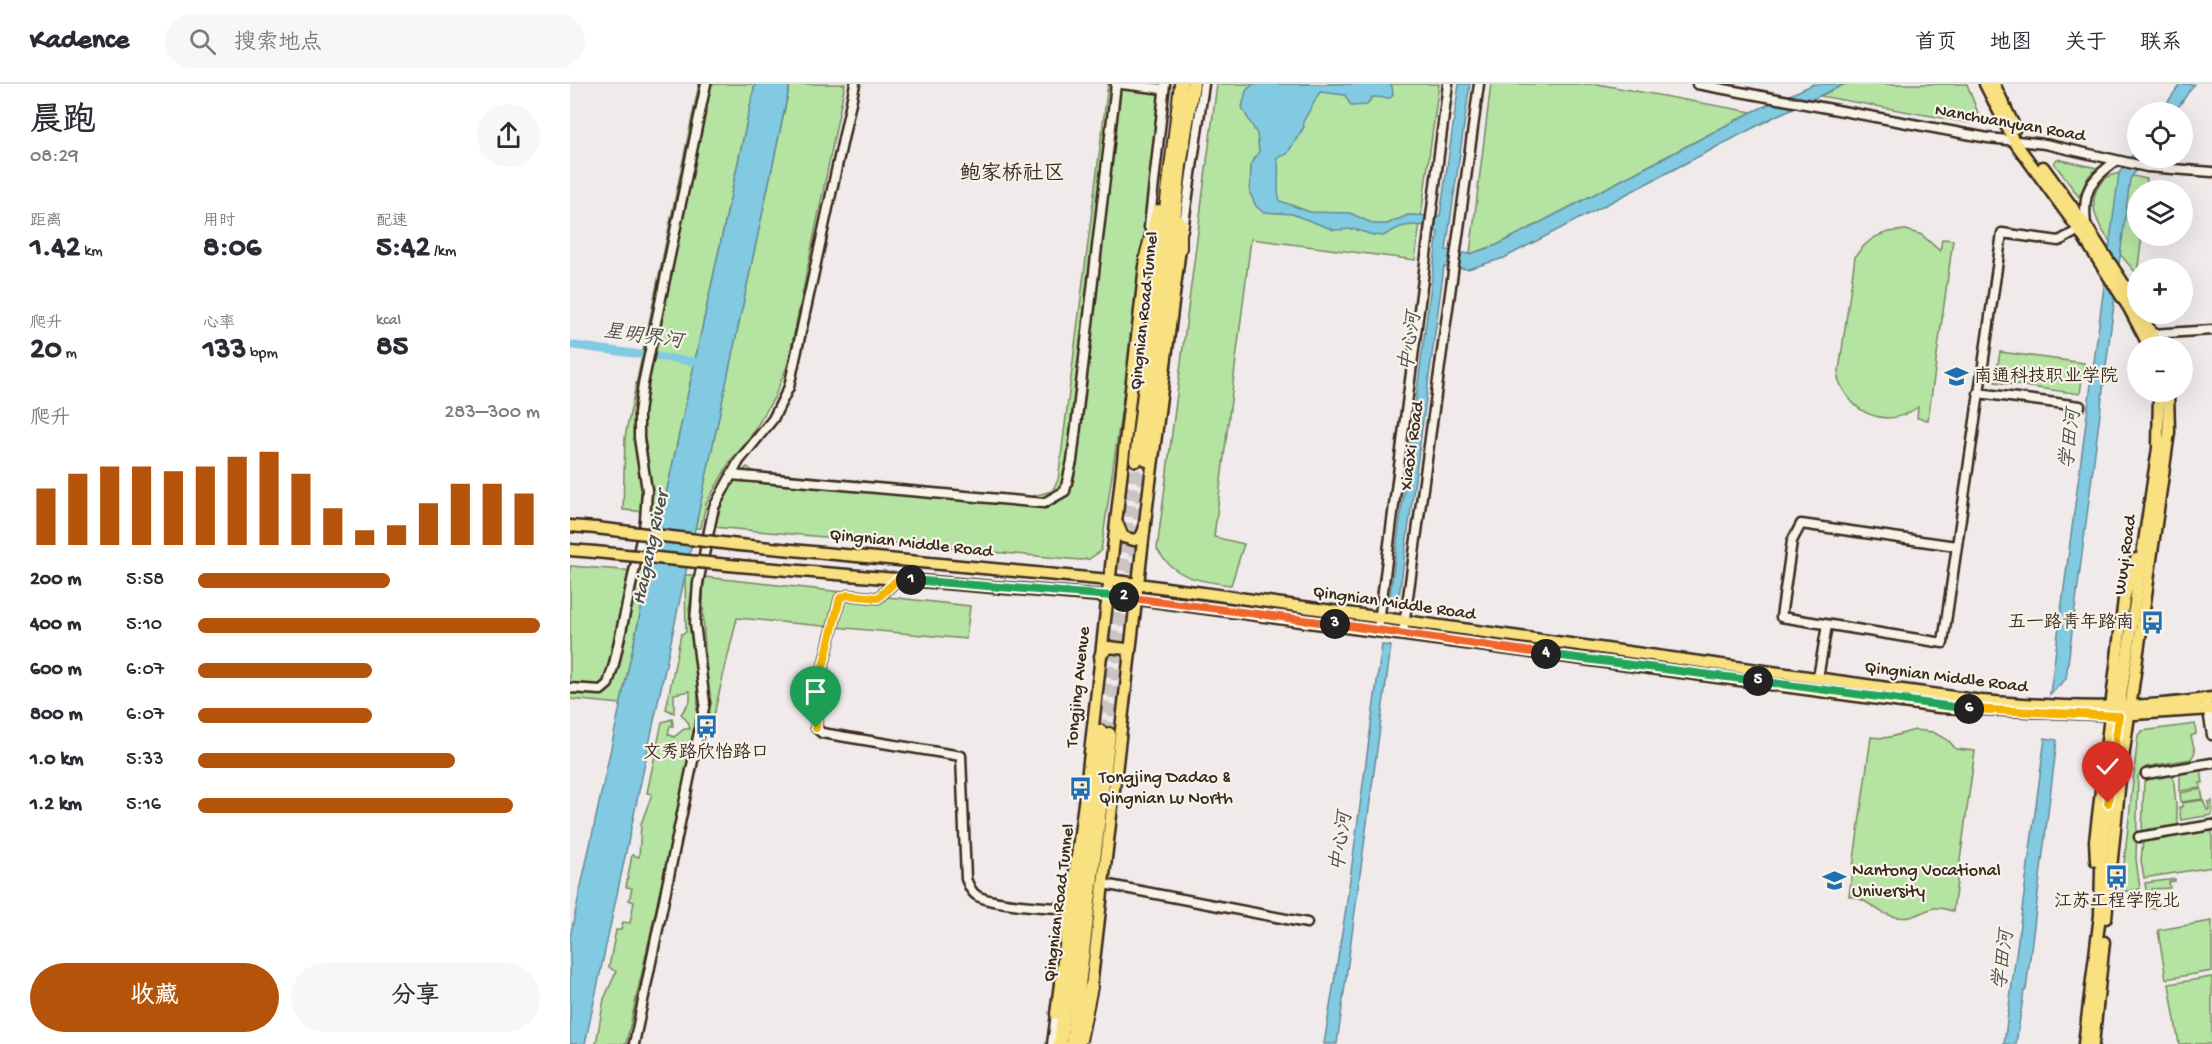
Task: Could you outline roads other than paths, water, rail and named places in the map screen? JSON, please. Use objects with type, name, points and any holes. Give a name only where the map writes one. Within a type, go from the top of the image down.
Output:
[{"type":"highway","points":[[1180,248],[1174,167],[1181,84]]},
{"type":"highway","points":[[1146,257],[1174,167],[1193,84]]},
{"type":"highway","name":"Qingnian Road Tunnel","points":[[1142,460],[1174,167]]},
{"type":"highway","name":"Qingnian Road Tunnel","points":[[1060,1044],[1105,733],[1072,1044]]},
{"type":"highway","points":[[1079,1044],[1091,987]]},
{"type":"highway","points":[[1053,1044],[1056,1014]]},
{"type":"main road","points":[[1985,84],[2018,141],[2103,260],[2119,292],[2146,336]]},
{"type":"main road","points":[[1994,84],[2018,141]]},
{"type":"main road","points":[[1091,987],[1129,656],[1140,584],[1144,530],[1180,248]]},
{"type":"main road","name":"Tongjing Avenue","points":[[1056,1014],[1118,521],[1120,468],[1146,257]]},
{"type":"main road","points":[[2103,260],[2127,289]]},
{"type":"main road","name":"Wuyi Road","points":[[2086,1043],[2120,779],[2124,599],[2143,544],[2158,448],[2159,402]]},
{"type":"main road","name":"Wuyi Road","points":[[2086,1043],[2100,915],[2095,841],[2150,548],[2169,432],[2168,402]]},
{"type":"main road","points":[[1118,521],[1123,537],[1130,540],[1140,537],[1144,530]]},
{"type":"main road","name":"Qingnian Middle Road","points":[[570,526],[1140,584],[1379,618],[1404,628],[1939,707],[2120,711],[2210,704]]},
{"type":"main road","name":"Qingnian Middle Road","points":[[570,550],[1138,598],[1378,630],[1404,628],[1818,678],[1982,701],[2120,711]]},
{"type":"main road","points":[[1100,656],[1109,647],[1119,647],[1126,650],[1129,656]]},
{"type":"street","points":[[570,688],[601,690],[609,684],[614,664],[645,521],[647,490],[639,438],[639,413],[706,84]]},
{"type":"street","points":[[634,1044],[705,703],[695,622],[698,583],[714,507],[731,475],[773,419],[789,387],[855,84]]},
{"type":"street","points":[[731,475],[1044,503],[1065,491],[1072,461],[1116,84]]},
{"type":"street","points":[[1121,84],[1165,86],[1146,257]]},
{"type":"street","points":[[1180,248],[1204,84]]},
{"type":"street","name":"Xiaoxi Road","points":[[1378,630],[1448,84]]},
{"type":"street","name":"Xiaoxi Road","points":[[1404,628],[1479,84]]},
{"type":"street","name":"Nanchuanyuan Road","points":[[1697,84],[2018,141],[2147,167],[2212,172]]},
{"type":"street","points":[[1956,546],[1801,524],[1792,541],[1781,617],[1943,643],[2002,233],[2059,241],[2082,228],[2091,183],[2120,162]]},
{"type":"street","points":[[2174,336],[2212,330]]},
{"type":"street","points":[[1978,393],[2080,406]]},
{"type":"street","points":[[898,579],[878,598],[848,595],[840,598],[820,679],[816,728],[822,733],[961,756],[966,879],[970,890],[977,896],[991,900],[1070,909]]},
{"type":"street","points":[[1818,678],[1827,625]]},
{"type":"street","points":[[2210,704],[2212,735]]},
{"type":"street","points":[[2146,774],[2212,762]]},
{"type":"street","points":[[2139,837],[2212,825]]},
{"type":"street","points":[[1104,884],[1307,923]]},
{"type":"street","points":[[1086,1044],[1091,987]]},
{"type":"water","points":[[755,84],[790,84],[585,1044],[570,1044],[570,937]]},
{"type":"water","points":[[1253,84],[1389,84],[1392,86],[1393,95],[1390,98],[1372,97],[1367,105],[1351,106],[1345,95],[1320,92],[1303,122],[1304,127],[1287,154],[1277,158],[1280,201],[1310,212],[1350,213],[1374,224],[1387,224],[1408,215],[1440,216],[1459,84],[1470,84],[1446,250],[1470,254],[1497,245],[1752,112],[1814,84],[1845,84],[1778,115],[1504,258],[1468,269],[1444,267],[1398,604],[1389,603],[1438,232],[1425,226],[1412,225],[1400,227],[1383,236],[1373,235],[1354,229],[1334,230],[1292,214],[1263,212],[1256,206],[1250,193],[1251,165],[1259,151],[1257,134],[1242,108],[1246,91]]},
{"type":"water","points":[[2180,84],[2194,84],[2182,102],[2168,102]]},
{"type":"water","points":[[2127,162],[2127,168],[2138,168],[2130,180],[2127,180],[2127,202],[2066,679],[2050,694],[2119,173]]},
{"type":"water","points":[[1382,645],[1391,646],[1337,1044],[1324,1044],[1346,908]]},
{"type":"water","points":[[2045,738],[2057,740],[2026,990],[2016,1044],[2004,1044]]},
{"type":"waterway","name":"星明界河","points":[[570,345],[704,363]]},
{"type":"tunnel","points":[[1100,731],[1136,460]]},
{"type":"tunnel","points":[[1109,734],[1147,460]]},
{"type":"place","name":"南通科技职业学院","points":[[1956,377]]},
{"type":"place","name":"五一路青年路南","points":[[2152,623]]},
{"type":"place","name":"文秀路欣怡路口","points":[[706,727]]},
{"type":"place","name":"Tongjing Dadao & Qingnian Lu North","points":[[1081,788]]},
{"type":"place","name":"江苏工程学院北","points":[[2117,876]]},
{"type":"place","name":"Nantong Vocational University","points":[[1834,881]]},
{"type":"district","name":"鲍家桥社区","points":[[1012,175]]},
{"type":"water label","name":"中心河","points":[[1412,342]]},
{"type":"water label","name":"学田河","points":[[2072,439]]},
{"type":"water label","name":"Haigang River","points":[[652,548]]},
{"type":"water label","name":"中心河","points":[[1343,842]]},
{"type":"water label","name":"学田河","points":[[2005,960]]}]
